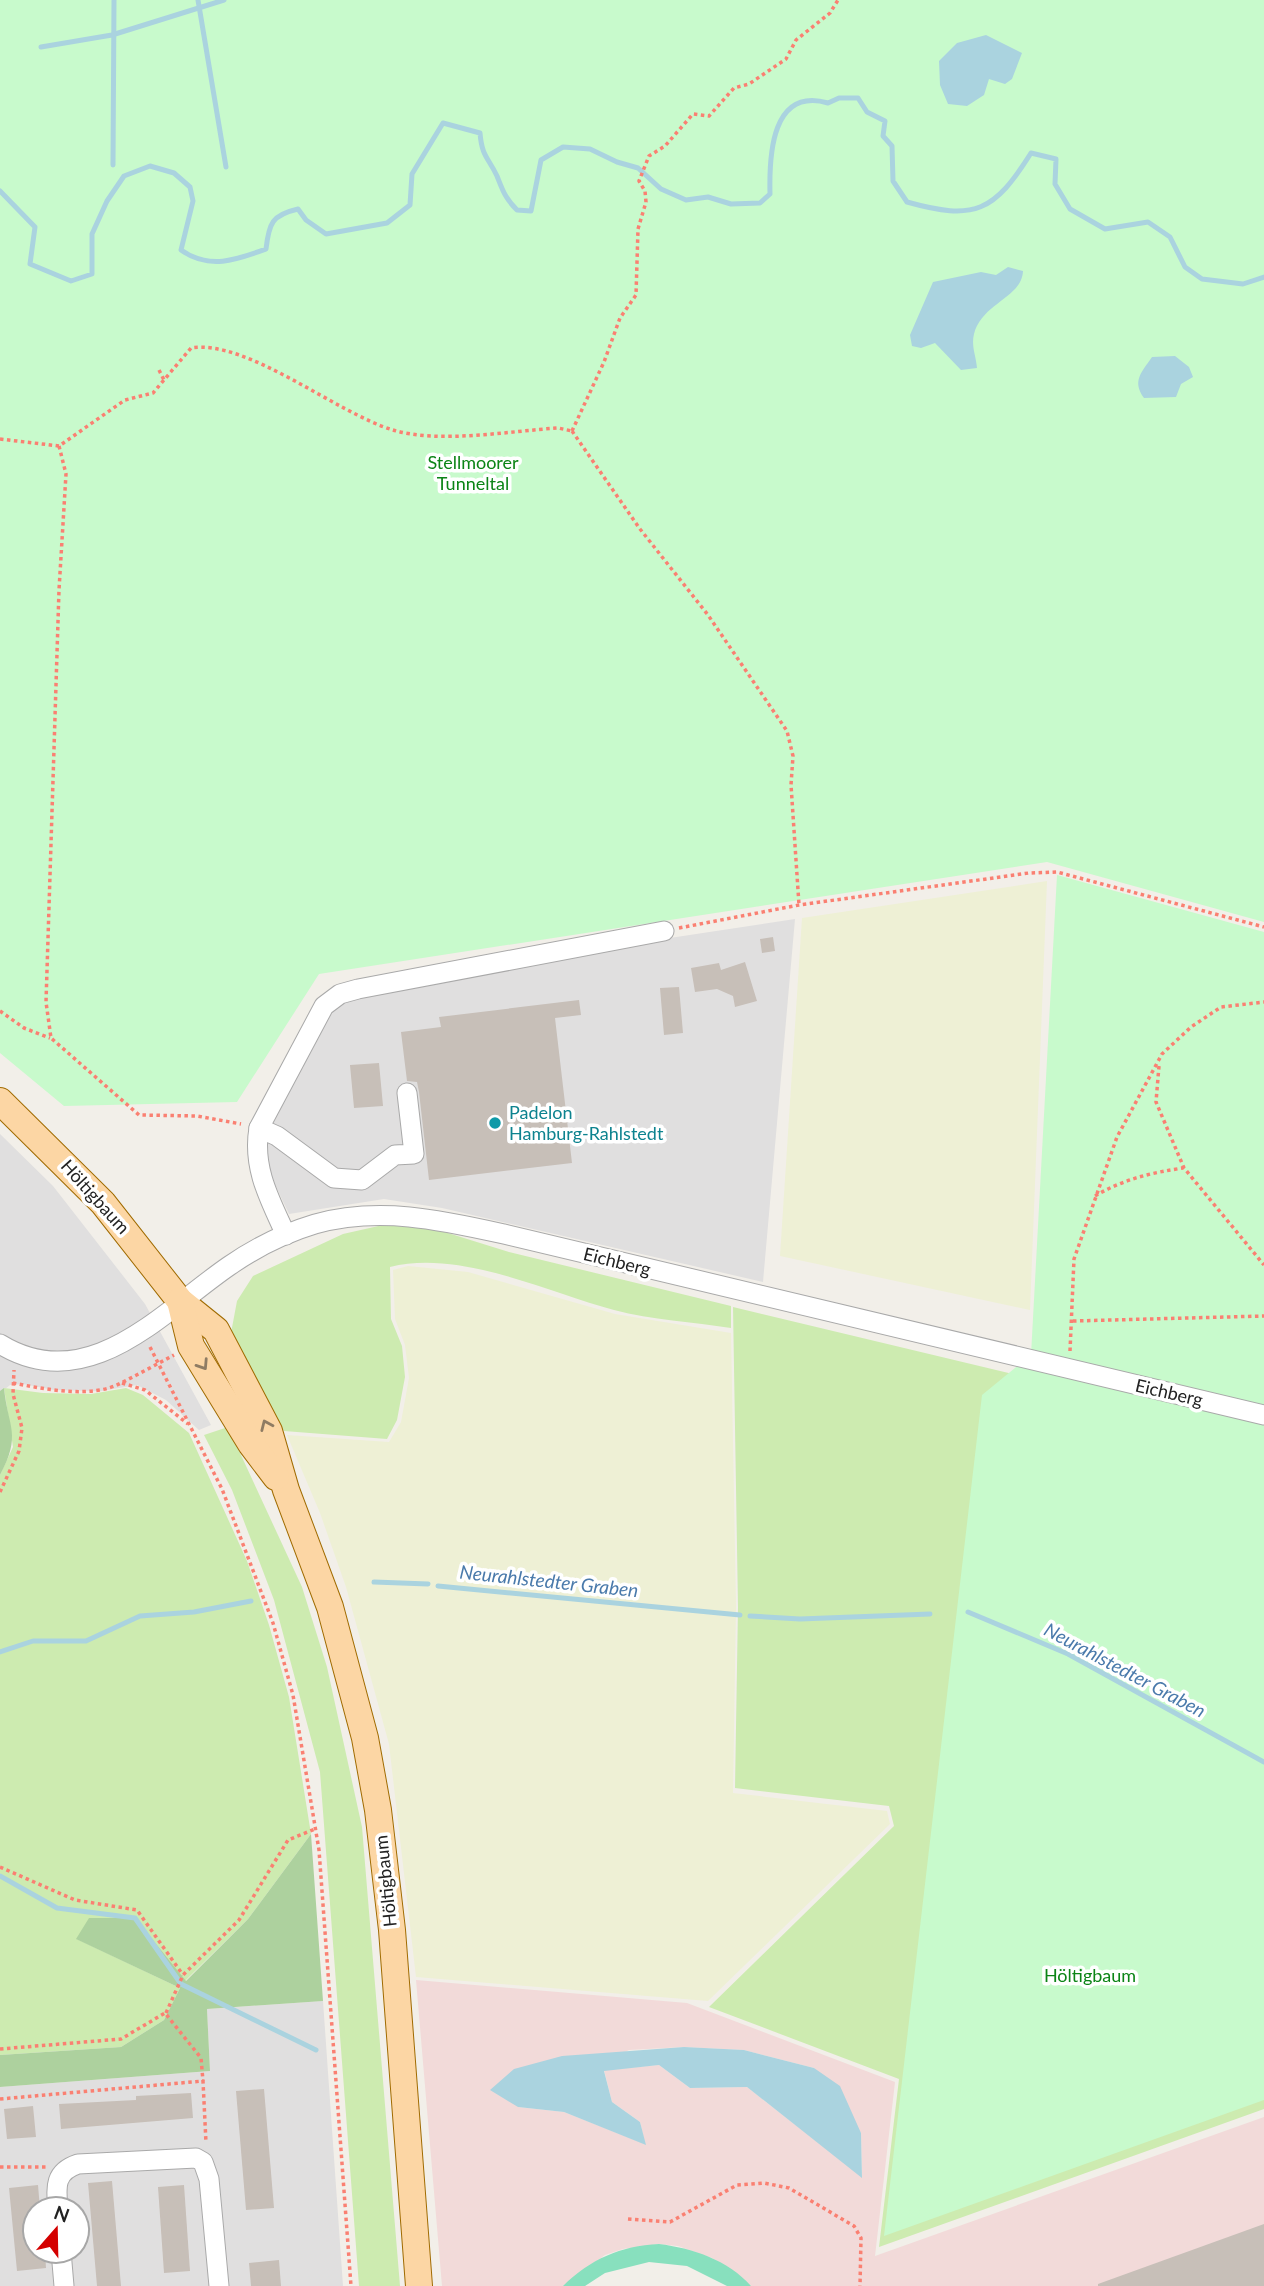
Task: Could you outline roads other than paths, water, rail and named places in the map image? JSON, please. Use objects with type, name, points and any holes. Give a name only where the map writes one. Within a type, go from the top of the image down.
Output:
[{"type":"main road","name":"Höltigbaum","points":[[0,1101],[103,1203],[180,1301],[216,1330],[270,1431],[286,1490],[330,1607],[365,1738],[378,1810],[392,1930],[419,2286]]},
{"type":"main road","name":"Höltigbaum","points":[[180,1301],[191,1346],[251,1444],[286,1490]]},
{"type":"street","points":[[286,1235],[266,1191],[255,1150],[259,1128],[324,1006],[340,994],[664,931]]},
{"type":"street","points":[[259,1128],[277,1136],[334,1178],[362,1180],[395,1155],[414,1154],[407,1093]]},
{"type":"street","name":"Eichberg","points":[[0,1344],[32,1357],[73,1360],[110,1350],[248,1254],[286,1235],[313,1225],[359,1217],[406,1216],[442,1220],[1264,1415]]},
{"type":"street","points":[[57,2195],[61,2173],[78,2164],[187,2157],[203,2162],[209,2179],[219,2286]]},
{"type":"street","points":[[62,2265],[64,2286]]},
{"type":"water","points":[[986,35],[1022,53],[1012,79],[1005,84],[989,79],[984,95],[967,106],[948,104],[940,85],[939,61],[957,43]]},
{"type":"water","points":[[1008,267],[1023,271],[1021,280],[978,324],[973,343],[977,368],[961,370],[935,343],[921,348],[912,346],[910,335],[933,282],[981,272],[996,275]]},
{"type":"water","points":[[1175,356],[1189,367],[1193,377],[1181,384],[1176,397],[1144,398],[1138,382],[1152,357]]},
{"type":"water","points":[[684,2047],[744,2050],[814,2068],[840,2086],[861,2133],[862,2178],[747,2087],[690,2088],[659,2065],[604,2071],[612,2102],[640,2122],[646,2145],[564,2112],[518,2107],[490,2090],[514,2069],[562,2056]]},
{"type":"waterway","points":[[113,165],[114,0]]},
{"type":"waterway","points":[[198,0],[226,167]]},
{"type":"waterway","points":[[41,47],[112,35],[224,0]]},
{"type":"waterway","points":[[0,191],[35,227],[30,264],[71,281],[92,274],[92,234],[107,201],[124,176],[150,166],[174,173],[190,187],[193,201],[181,250],[202,260],[223,261],[266,249],[273,222],[282,214],[298,209],[306,220],[326,234],[387,223],[410,205],[412,174],[443,123],[480,133],[486,156],[505,194],[517,210],[531,211],[541,160],[563,147],[590,149],[617,162],[638,168],[661,189],[686,200],[708,197],[731,204],[760,203],[770,194],[773,143],[785,114],[795,105],[809,101],[828,103],[839,98],[858,98],[867,112],[885,121],[883,136],[892,146],[893,181],[907,202],[950,211],[981,207],[1006,188],[1031,153],[1056,159],[1055,184],[1070,209],[1105,229],[1148,222],[1170,237],[1185,267],[1202,279],[1243,284],[1264,277]]},
{"type":"waterway","name":"Neurahlstedter Graben","points":[[374,1582],[428,1584]]},
{"type":"waterway","name":"Neurahlstedter Graben","points":[[438,1586],[740,1615]]},
{"type":"waterway","points":[[0,1652],[33,1641],[86,1641],[140,1616],[194,1612],[251,1601]]},
{"type":"waterway","name":"Neurahlstedter Graben","points":[[968,1612],[1068,1654],[1264,1762]]},
{"type":"waterway","name":"Neurahlstedter Graben","points":[[750,1616],[800,1619],[930,1614]]},
{"type":"waterway","points":[[0,1876],[57,1908],[135,1918],[181,1984],[316,2050]]},
{"type":"place","name":"Padelon Hamburg-Rahlstedt","points":[[495,1123]]},
{"type":"park label","name":"Stellmoorer Tunneltal","points":[[473,473]]}]
